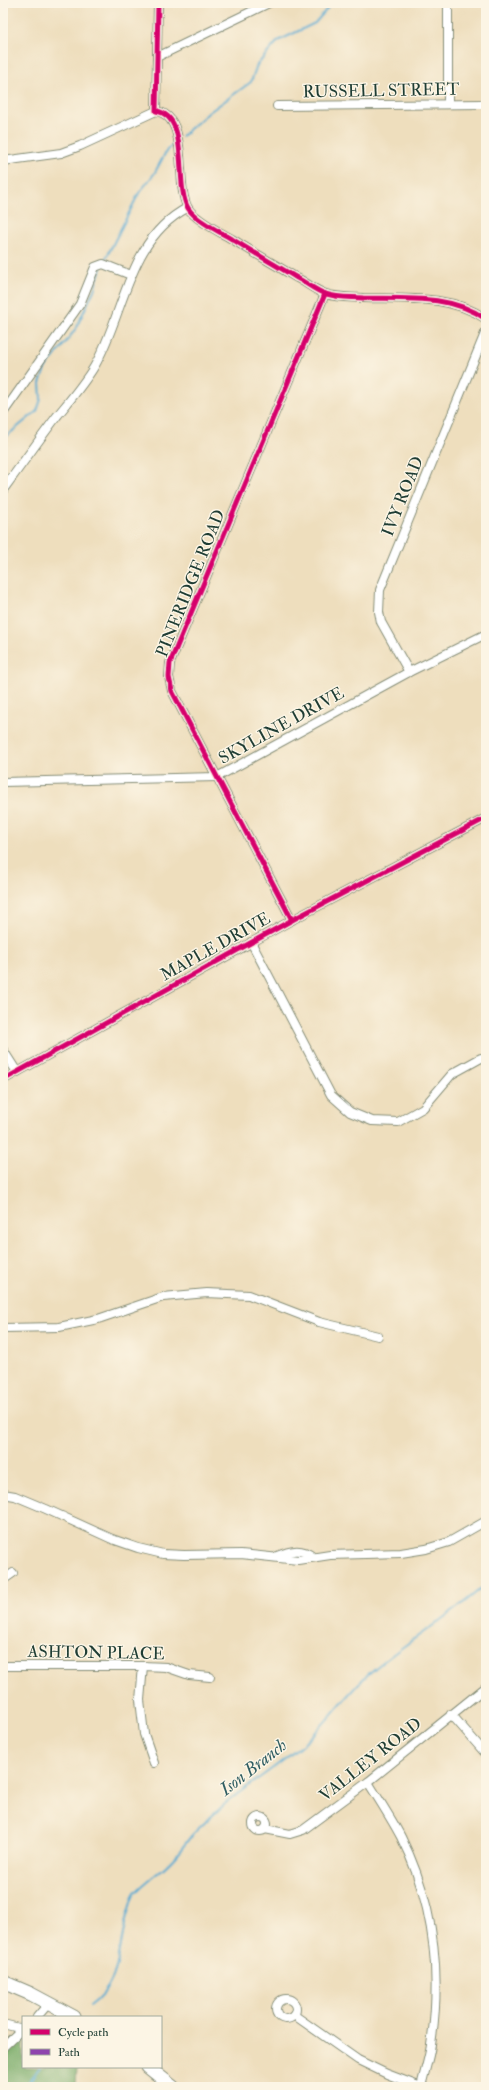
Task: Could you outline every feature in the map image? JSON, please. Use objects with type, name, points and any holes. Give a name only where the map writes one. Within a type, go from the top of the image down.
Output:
[{"type":"main road","points":[[3,1982],[49,2003],[72,2016]]},
{"type":"main road","points":[[149,2068],[173,2087]]},
{"type":"street","points":[[156,111],[158,3]]},
{"type":"street","points":[[157,57],[269,3]]},
{"type":"street","points":[[448,3],[448,104]]},
{"type":"street","name":"RUSSELL STREET","points":[[277,106],[486,104]]},
{"type":"street","points":[[3,161],[61,153],[80,146],[156,111],[164,112],[171,120],[176,133],[187,208],[199,219],[326,294],[351,297],[443,302],[466,306],[486,319]]},
{"type":"street","points":[[3,490],[93,368],[107,344],[131,275],[151,240],[178,212],[187,208]]},
{"type":"street","points":[[3,413],[80,304],[95,267],[103,264],[131,275]]},
{"type":"street","name":"PINERIDGE ROAD","points":[[292,920],[172,690],[169,677],[170,664],[326,294]]},
{"type":"street","name":"IVY ROAD","points":[[409,672],[380,622],[380,590],[486,331]]},
{"type":"street","name":"SKYLINE DRIVE","points":[[3,782],[217,777],[409,672],[486,634]]},
{"type":"street","name":"MAPLE DRIVE","points":[[3,1080],[251,942],[486,818]]},
{"type":"street","points":[[251,942],[331,1095],[350,1112],[372,1121],[398,1122],[423,1108],[452,1074],[481,1058],[486,1058]]},
{"type":"street","points":[[3,1050],[17,1072]]},
{"type":"street","points":[[3,1328],[59,1327],[98,1318],[163,1297],[207,1293],[249,1295],[319,1322],[378,1336]]},
{"type":"street","points":[[3,1494],[15,1496],[46,1508],[112,1539],[163,1554],[277,1556],[298,1560],[313,1557],[402,1553],[426,1550],[449,1542],[486,1521]]},
{"type":"street","points":[[3,1580],[14,1573]]},
{"type":"street","name":"ASHTON PLACE","points":[[3,1666],[166,1667],[189,1675],[210,1677]]},
{"type":"street","points":[[143,1666],[140,1700],[144,1734],[154,1763]]},
{"type":"street","name":"VALLEY ROAD","points":[[265,1829],[290,1834],[303,1830],[368,1782],[486,1687]]},
{"type":"street","points":[[451,1714],[486,1754]]},
{"type":"street","points":[[294,2015],[358,2060],[386,2074],[421,2087],[431,2046],[435,1991],[434,1944],[424,1895],[401,1838],[368,1782]]},
{"type":"street","points":[[38,2016],[49,2003]]},
{"type":"street","points":[[3,2024],[22,2028]]},
{"type":"street","points":[[3,2047],[22,2029]]},
{"type":"green space","points":[[22,2033],[22,2068],[77,2068],[76,2087],[3,2087],[3,2050]]},
{"type":"waterway","points":[[182,136],[208,113],[251,82],[257,65],[278,41],[315,23],[332,3]]},
{"type":"waterway","points":[[104,262],[139,193],[154,174],[167,150],[176,141]]},
{"type":"waterway","points":[[3,439],[37,411],[41,399],[40,383],[45,369],[75,330],[94,290],[101,268]]},
{"type":"waterway","name":"Ison Branch","points":[[90,2006],[109,1986],[114,1974],[118,1962],[125,1922],[136,1892],[168,1864],[178,1854],[193,1834],[226,1803],[289,1756],[309,1739],[356,1686],[373,1670],[401,1648],[459,1607],[486,1584]]},
{"type":"waterway","name":"Ison Branch","points":[[25,2087],[39,2068]]},
{"type":"cycle path","points":[[158,3],[156,111],[167,116],[174,125],[178,138],[184,197],[188,208],[196,217],[322,293],[344,297],[410,298],[442,302],[458,305],[486,319]]},
{"type":"cycle path","points":[[292,920],[172,691],[169,677],[170,663],[325,294]]},
{"type":"cycle path","points":[[3,1080],[292,920],[486,818]]}]
